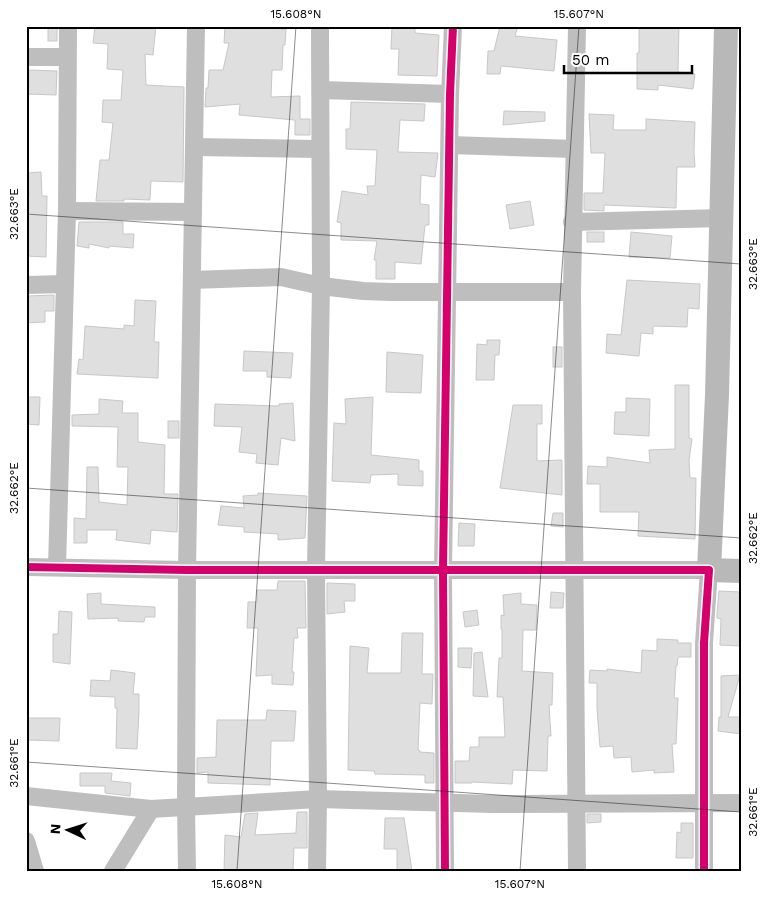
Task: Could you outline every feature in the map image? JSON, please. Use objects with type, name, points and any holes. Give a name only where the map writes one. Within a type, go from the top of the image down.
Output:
[{"type":"main road","points":[[726,26],[722,218],[710,570],[741,571]]},
{"type":"street","points":[[57,567],[67,211],[68,26]]},
{"type":"street","points":[[187,871],[187,570],[196,26]]},
{"type":"street","points":[[317,871],[316,569],[320,286],[320,26]]},
{"type":"street","points":[[445,871],[443,570],[450,94],[453,26]]},
{"type":"street","points":[[577,871],[572,222],[578,26]]},
{"type":"street","points":[[26,57],[67,57]]},
{"type":"street","points":[[321,90],[450,94]]},
{"type":"street","points":[[450,145],[574,149]]},
{"type":"street","points":[[194,147],[319,149]]},
{"type":"street","points":[[67,211],[193,212]]},
{"type":"street","points":[[572,222],[722,218]]},
{"type":"street","points":[[192,280],[281,277],[320,286],[372,292],[572,292]]},
{"type":"street","points":[[26,286],[65,284]]},
{"type":"street","points":[[26,567],[187,570],[710,570],[704,636],[704,871]]},
{"type":"street","points":[[26,796],[151,808],[318,799],[500,804],[741,803]]},
{"type":"street","points":[[113,871],[151,808]]},
{"type":"street","points":[[26,841],[36,871]]},
{"type":"building","points":[[95,26],[156,26],[153,55],[145,54],[146,85],[184,87],[183,182],[151,181],[150,200],[96,201],[100,160],[109,160],[113,123],[102,122],[103,100],[121,100],[123,70],[107,69],[108,44],[93,43]]},
{"type":"building","points":[[225,26],[286,29],[282,70],[272,70],[271,97],[300,96],[300,119],[310,119],[310,135],[295,135],[295,120],[239,115],[240,104],[205,107],[209,70],[223,70],[229,43],[224,43]]},
{"type":"building","points":[[392,26],[415,26],[415,33],[439,35],[437,76],[398,75],[399,49],[391,49]]},
{"type":"building","points":[[500,26],[518,26],[515,36],[557,40],[554,71],[501,66],[500,74],[487,74],[488,51],[494,51]]},
{"type":"building","points":[[639,26],[679,26],[678,72],[695,74],[693,89],[658,85],[658,90],[637,89]]},
{"type":"building","points":[[48,27],[57,27],[57,41],[48,41]]},
{"type":"building","points":[[28,70],[57,71],[56,95],[26,94]]},
{"type":"building","points":[[351,102],[425,104],[424,121],[400,120],[398,152],[438,153],[435,177],[421,175],[420,204],[429,205],[429,225],[425,225],[421,264],[395,262],[395,279],[376,279],[376,260],[374,260],[377,241],[341,240],[341,223],[337,222],[342,191],[368,195],[367,186],[375,186],[377,150],[346,149],[346,129],[350,129]]},
{"type":"building","points":[[504,111],[545,112],[545,121],[503,125]]},
{"type":"building","points":[[589,114],[614,115],[613,130],[646,130],[646,119],[695,122],[695,167],[677,167],[676,208],[604,205],[604,211],[584,210],[584,193],[603,193],[605,153],[591,153]]},
{"type":"building","points":[[41,172],[42,196],[47,196],[46,257],[26,256],[26,196],[29,196],[27,173]]},
{"type":"building","points":[[530,201],[534,225],[510,229],[506,205]]},
{"type":"building","points":[[79,222],[123,222],[123,234],[134,234],[133,248],[109,246],[109,248],[89,244],[89,248],[77,246]]},
{"type":"building","points":[[587,232],[604,232],[604,242],[587,242]]},
{"type":"building","points":[[631,232],[672,236],[670,258],[629,257]]},
{"type":"building","points":[[627,280],[700,284],[699,309],[688,308],[687,327],[653,326],[653,334],[641,333],[639,356],[606,353],[607,334],[621,335]]},
{"type":"building","points":[[54,295],[54,311],[45,311],[45,322],[26,323],[26,296]]},
{"type":"building","points":[[135,300],[156,301],[154,342],[159,342],[158,378],[77,374],[79,359],[83,360],[85,326],[124,329],[124,325],[134,326]]},
{"type":"building","points":[[487,340],[500,340],[499,355],[495,355],[494,380],[476,380],[477,344],[487,345]]},
{"type":"building","points":[[553,347],[562,347],[562,367],[553,367]]},
{"type":"building","points":[[244,351],[293,353],[291,378],[267,377],[267,371],[243,371]]},
{"type":"building","points":[[387,352],[423,355],[421,393],[386,392]]},
{"type":"building","points":[[675,385],[689,385],[689,438],[692,439],[689,460],[690,478],[696,478],[695,539],[638,536],[639,512],[600,512],[600,484],[587,484],[588,466],[607,467],[607,457],[650,463],[649,450],[675,449]]},
{"type":"building","points":[[26,397],[40,397],[39,425],[26,424]]},
{"type":"building","points":[[373,397],[371,455],[419,460],[419,471],[423,471],[423,486],[398,485],[398,474],[371,475],[370,483],[332,481],[334,423],[346,424],[345,399]]},
{"type":"building","points":[[626,398],[650,399],[649,436],[614,434],[615,412],[626,412]]},
{"type":"building","points":[[99,399],[123,401],[122,413],[138,413],[138,442],[165,445],[164,494],[178,494],[177,532],[151,530],[150,544],[116,540],[117,530],[87,530],[87,543],[74,543],[74,518],[86,519],[87,467],[98,467],[99,502],[127,505],[128,467],[117,467],[118,427],[72,426],[72,415],[99,414]]},
{"type":"building","points":[[293,403],[295,441],[281,438],[278,465],[256,463],[257,454],[239,452],[242,427],[214,426],[215,404],[279,406],[279,404]]},
{"type":"building","points":[[513,405],[542,405],[542,424],[537,424],[537,461],[562,460],[562,495],[500,488]]},
{"type":"building","points":[[168,421],[179,421],[179,438],[168,438]]},
{"type":"building","points":[[258,493],[307,496],[305,538],[278,540],[278,534],[244,532],[244,527],[218,525],[221,506],[244,508],[243,496],[258,495]]},
{"type":"building","points":[[553,513],[563,513],[563,527],[551,526]]},
{"type":"building","points":[[459,523],[475,524],[474,546],[458,546]]},
{"type":"building","points":[[278,581],[305,581],[306,628],[297,628],[298,638],[294,638],[293,685],[272,684],[272,675],[256,676],[258,628],[247,628],[248,602],[257,602],[257,590],[277,590]]},
{"type":"building","points":[[327,583],[355,584],[355,601],[344,601],[345,612],[327,614]]},
{"type":"building","points":[[719,591],[741,592],[741,646],[720,645],[721,619],[717,618]]},
{"type":"building","points":[[551,592],[564,593],[563,608],[550,608]]},
{"type":"building","points":[[101,593],[101,604],[155,607],[155,617],[145,617],[144,622],[118,621],[118,618],[88,619],[87,594]]},
{"type":"building","points":[[521,593],[521,604],[537,605],[536,630],[523,630],[522,671],[553,673],[552,705],[549,705],[551,736],[548,736],[547,771],[513,770],[512,784],[455,783],[455,761],[469,761],[470,747],[479,747],[479,737],[505,737],[503,697],[497,697],[499,658],[502,658],[501,615],[504,616],[503,595]]},
{"type":"building","points":[[477,610],[479,625],[465,627],[463,612]]},
{"type":"building","points":[[59,611],[72,612],[70,664],[53,662],[53,634],[58,634]]},
{"type":"building","points":[[402,633],[423,633],[422,674],[433,674],[432,704],[420,703],[418,750],[420,752],[434,753],[434,783],[425,783],[425,775],[375,774],[374,771],[348,770],[350,646],[369,648],[367,673],[401,673]]},
{"type":"building","points":[[657,639],[678,640],[678,643],[691,643],[691,657],[678,657],[676,666],[674,698],[678,698],[676,744],[672,744],[674,772],[654,773],[654,770],[632,772],[631,757],[614,758],[613,746],[600,747],[597,683],[589,683],[590,670],[607,671],[607,669],[641,673],[642,650],[657,651]]},
{"type":"building","points":[[458,648],[472,648],[471,668],[458,667]]},
{"type":"building","points":[[482,652],[488,697],[473,696],[474,653]]},
{"type":"building","points":[[111,670],[135,673],[133,694],[139,694],[137,749],[116,748],[117,708],[115,708],[115,697],[90,696],[91,680],[110,681]]},
{"type":"building","points":[[740,675],[728,717],[741,717],[741,734],[718,731],[719,717],[721,717],[721,676]]},
{"type":"building","points":[[267,710],[296,711],[294,741],[271,741],[270,785],[208,783],[208,772],[197,773],[197,758],[216,757],[217,720],[266,720]]},
{"type":"building","points":[[26,718],[60,718],[59,741],[26,740]]},
{"type":"building","points":[[80,773],[112,773],[111,781],[131,783],[130,796],[105,793],[105,786],[80,786]]},
{"type":"building","points":[[297,812],[307,812],[307,848],[294,848],[293,871],[224,871],[225,835],[241,837],[245,814],[258,813],[255,835],[296,833]]},
{"type":"building","points":[[587,814],[601,814],[601,822],[587,823]]},
{"type":"building","points":[[385,818],[404,818],[412,871],[397,871],[397,849],[384,849]]},
{"type":"building","points":[[681,823],[693,823],[693,858],[676,858],[677,832],[681,833]]},
{"type":"cycle path","points":[[445,871],[443,570],[450,94],[453,26]]},
{"type":"cycle path","points":[[26,567],[187,570],[709,570],[704,643],[704,871]]}]
